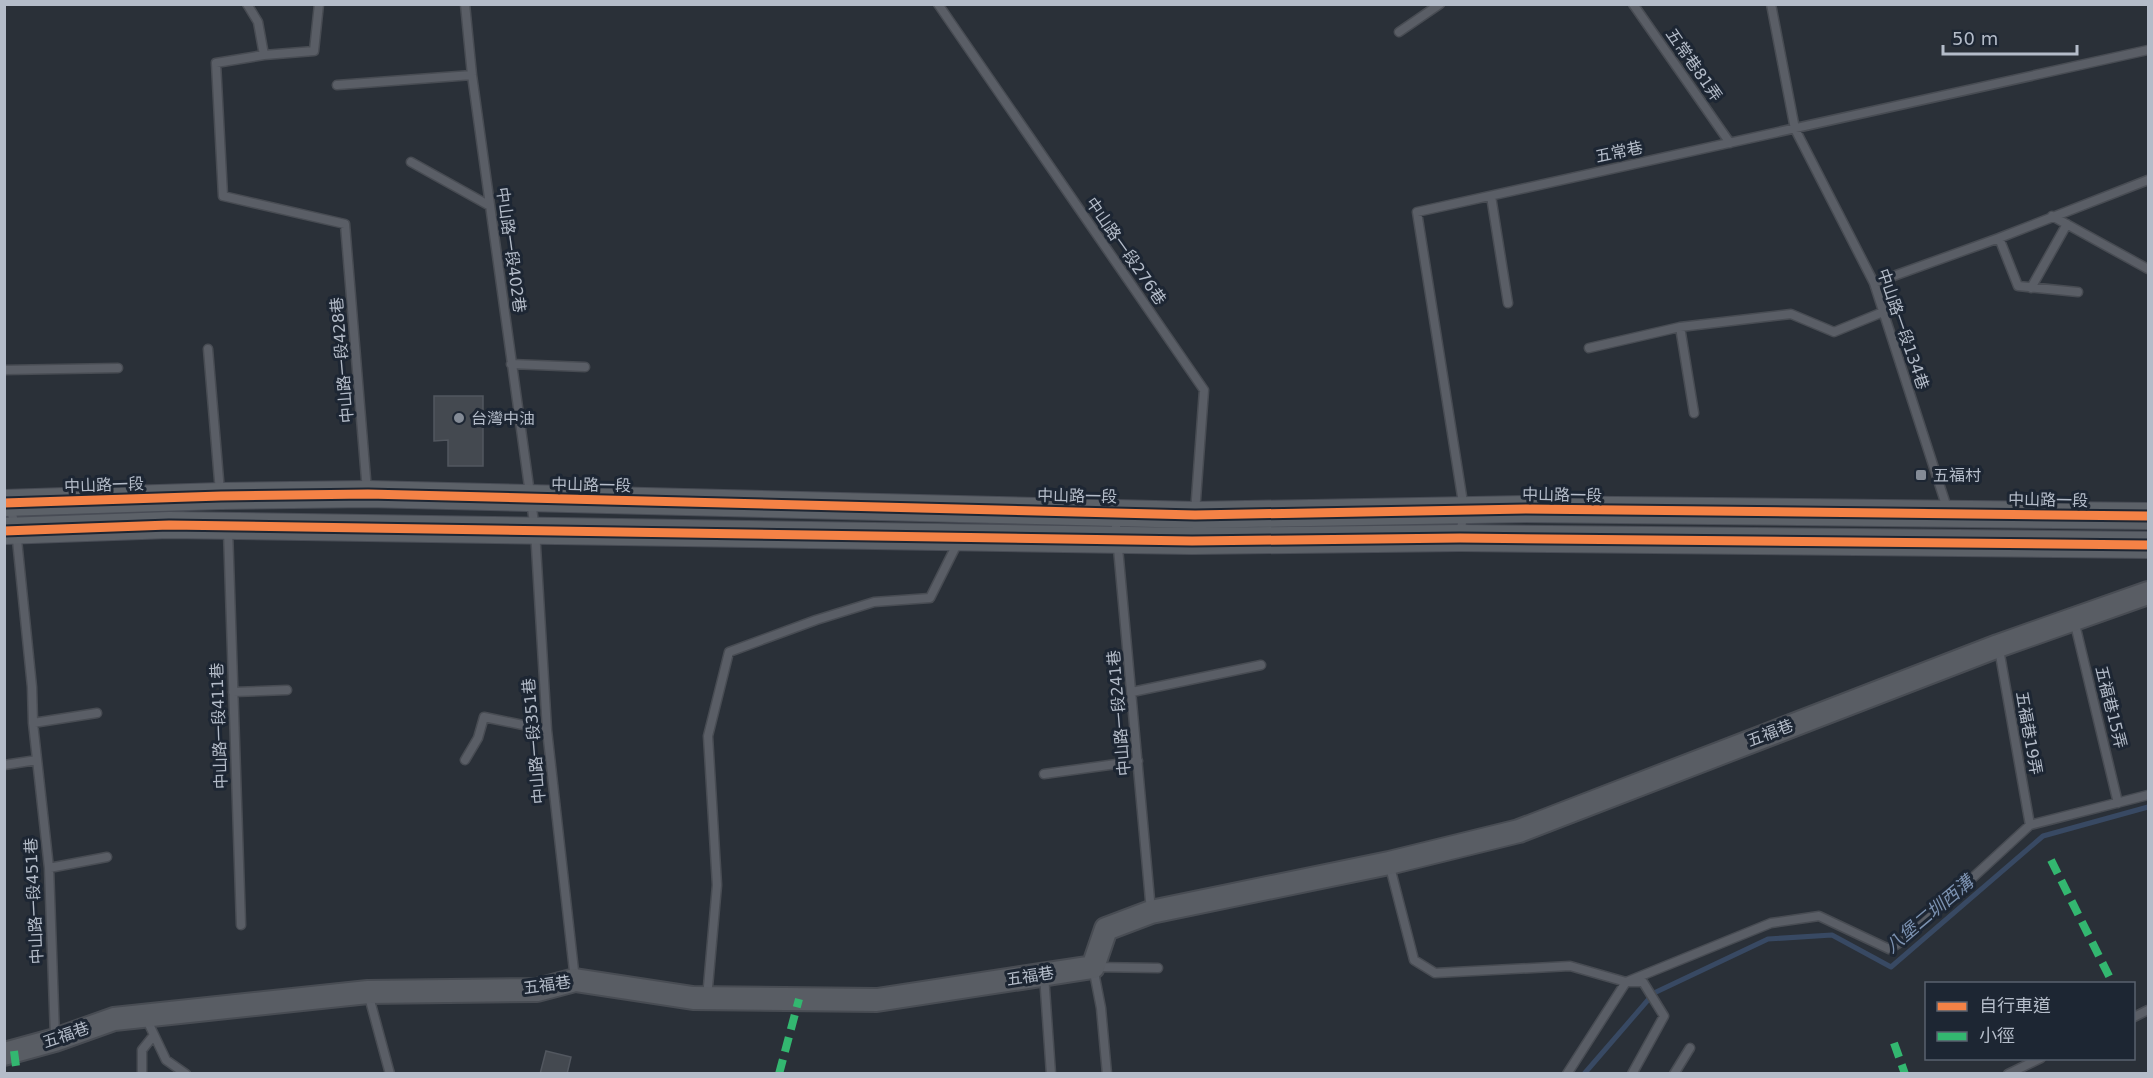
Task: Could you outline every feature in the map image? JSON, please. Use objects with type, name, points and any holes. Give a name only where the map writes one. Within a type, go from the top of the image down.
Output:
[{"type":"main road","name":"中山路一段","points":[[7,503],[368,494],[1115,512],[1193,528],[1460,538],[2148,545]]},
{"type":"main road","name":"中山路一段","points":[[10,530],[169,525],[1117,540],[1193,528],[1464,509],[2148,516]]},
{"type":"street","name":"五福巷","points":[[4,1054],[55,1040],[114,1019],[144,1014],[368,992],[537,990],[575,980],[693,998],[877,1000],[1093,967],[1106,929],[1151,912],[1389,863],[1519,831],[1998,646],[2148,593]]},
{"type":"lane","points":[[247,4],[258,22],[264,55],[314,51],[319,4]]},
{"type":"lane","name":"中山路一段402巷","points":[[465,4],[472,75],[531,498]]},
{"type":"lane","name":"中山路一段276巷","points":[[938,4],[1204,390],[1193,528]]},
{"type":"lane","points":[[1399,32],[1440,4]]},
{"type":"lane","name":"五常巷81弄","points":[[1633,4],[1730,143]]},
{"type":"lane","name":"中山路一段134巷","points":[[1771,4],[1795,129],[1874,283],[1949,514]]},
{"type":"lane","name":"五常巷","points":[[1460,538],[1464,509],[1417,212],[2148,50]]},
{"type":"lane","name":"中山路一段428巷","points":[[264,55],[216,63],[223,196],[345,224],[368,494]]},
{"type":"lane","points":[[337,85],[472,75]]},
{"type":"lane","points":[[411,162],[490,206]]},
{"type":"lane","points":[[1874,283],[1999,238],[2148,180]]},
{"type":"lane","points":[[1491,196],[1508,303]]},
{"type":"lane","points":[[2052,216],[2148,269]]},
{"type":"lane","points":[[2031,288],[2067,224]]},
{"type":"lane","points":[[1999,238],[2018,286],[2078,292]]},
{"type":"lane","points":[[1589,348],[1680,327],[1791,314],[1834,332],[1883,312]]},
{"type":"lane","points":[[1680,327],[1694,413]]},
{"type":"lane","points":[[208,350],[221,496]]},
{"type":"lane","points":[[511,364],[585,367]]},
{"type":"lane","points":[[4,370],[118,368]]},
{"type":"lane","name":"中山路一段351巷","points":[[531,498],[547,730],[575,980]]},
{"type":"lane","name":"中山路一段451巷","points":[[7,503],[32,687],[33,723],[49,868],[55,1040]]},
{"type":"lane","name":"中山路一段241巷","points":[[1115,512],[1151,912]]},
{"type":"lane","name":"中山路一段411巷","points":[[228,526],[241,925]]},
{"type":"lane","points":[[707,998],[717,885],[708,736],[729,652],[816,620],[874,602],[930,598],[960,537]]},
{"type":"lane","name":"五福巷15弄","points":[[2073,618],[2118,803]]},
{"type":"lane","name":"五福巷19弄","points":[[1998,646],[2030,825]]},
{"type":"lane","points":[[1132,692],[1261,665]]},
{"type":"lane","points":[[233,693],[287,690]]},
{"type":"lane","points":[[33,723],[97,713]]},
{"type":"lane","points":[[465,760],[478,738],[484,717],[547,730]]},
{"type":"lane","points":[[4,765],[37,760]]},
{"type":"lane","points":[[1044,774],[1138,761]]},
{"type":"lane","points":[[1567,1074],[1626,982],[1771,923],[1819,916],[1888,949],[1906,939],[2030,825],[2148,795]]},
{"type":"lane","points":[[49,868],[107,857]]},
{"type":"lane","points":[[1389,863],[1414,960],[1435,973],[1570,966],[1626,982],[1643,982],[1664,1016],[1632,1074]]},
{"type":"lane","points":[[1093,967],[1158,968]]},
{"type":"lane","name":"五福巷","points":[[1093,967],[1101,1008],[1107,1074]]},
{"type":"lane","points":[[1044,973],[1051,1074]]},
{"type":"lane","points":[[368,992],[390,1074]]},
{"type":"lane","points":[[144,1014],[166,1060],[186,1074]]},
{"type":"lane","points":[[142,1074],[142,1050],[154,1035]]},
{"type":"lane","points":[[1674,1074],[1690,1048]]},
{"type":"lane","points":[[2008,1074],[2039,1060]]},
{"type":"building","name":"台灣中油","points":[[434,396],[483,396],[483,466],[448,466],[448,440],[434,441]]},
{"type":"building","points":[[546,1051],[571,1057],[567,1074],[540,1074]]},
{"type":"waterway","name":"八堡二圳西溝","points":[[1584,1074],[1654,993],[1768,939],[1832,935],[1891,967],[2043,836],[2148,807]]},
{"type":"marked path","points":[[2051,860],[2112,982]]},
{"type":"marked path","points":[[779,1074],[799,999]]},
{"type":"marked path","points":[[1894,1043],[1905,1074]]},
{"type":"marked path","points":[[14,1051],[17,1074]]},
{"type":"cycle path","points":[[4,503],[368,494],[1195,515],[1526,509],[2148,516]]},
{"type":"cycle path","points":[[4,531],[169,525],[1192,541],[1460,538],[2148,545]]},
{"type":"place","name":"台灣中油","points":[[459,418]]},
{"type":"place","name":"五福村","points":[[1921,475]]}]
